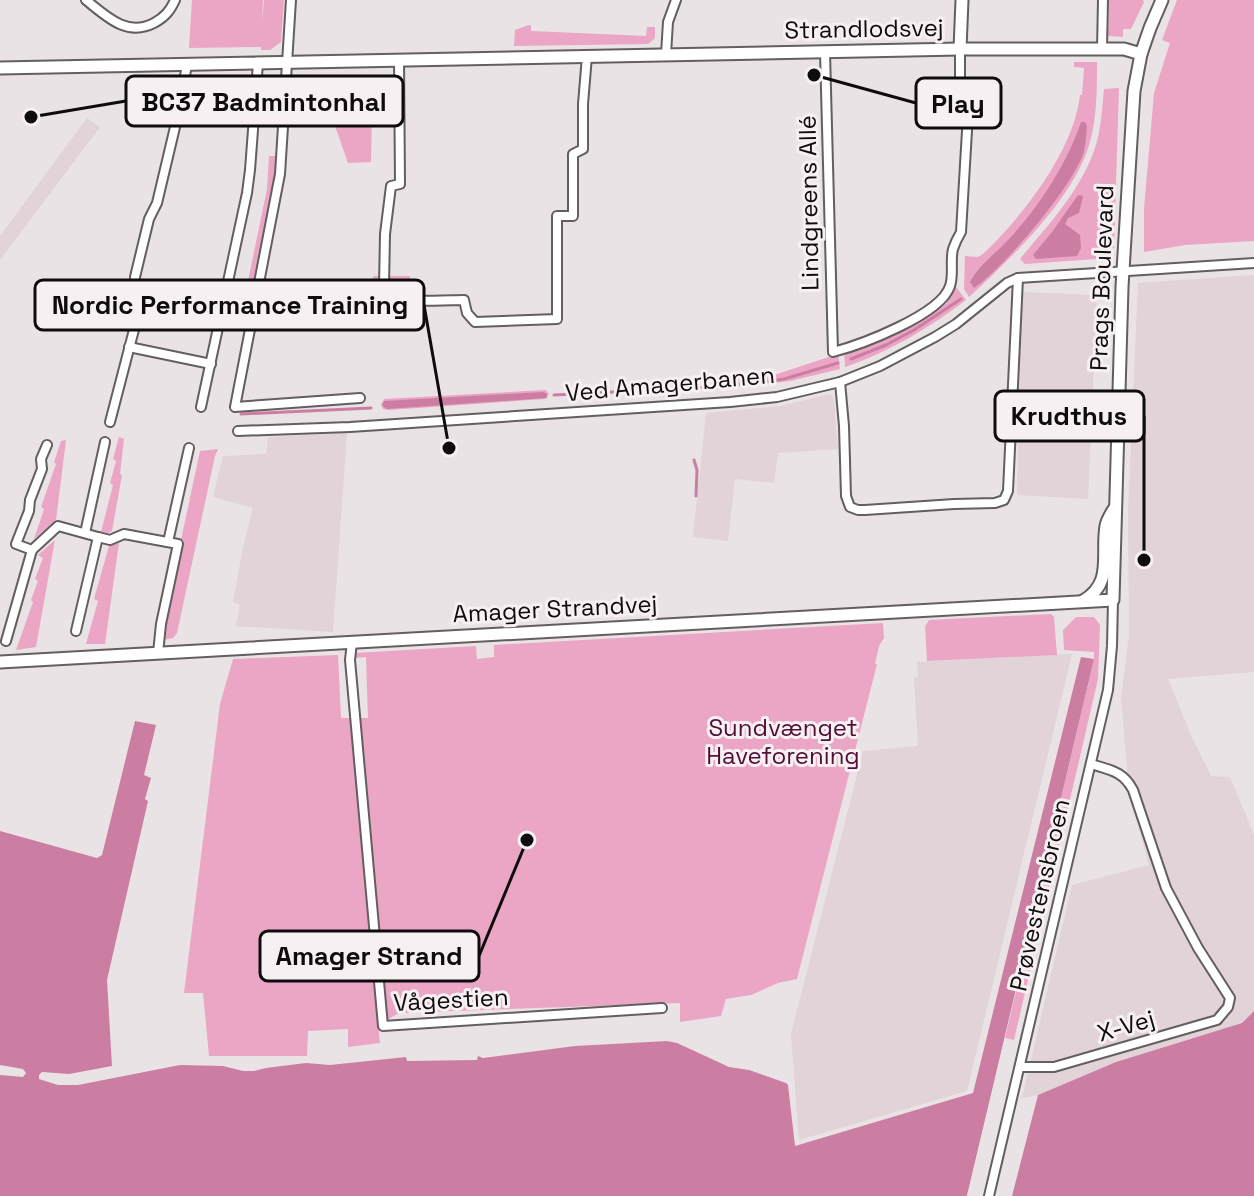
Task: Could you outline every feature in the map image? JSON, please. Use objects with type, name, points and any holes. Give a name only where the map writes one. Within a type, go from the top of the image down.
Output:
[{"type":"street","points":[[86,0],[112,21],[138,29],[164,17],[175,0]]},
{"type":"street","points":[[291,0],[278,189],[235,407],[360,398]]},
{"type":"street","points":[[666,54],[668,22],[676,0]]},
{"type":"street","points":[[960,49],[962,0]]},
{"type":"street","points":[[1102,49],[1103,0]]},
{"type":"street","name":"Prags Boulevard","points":[[1113,600],[1123,271],[1134,91],[1141,54],[1159,2]]},
{"type":"street","name":"Strandlodsvej","points":[[0,68],[960,49],[1124,49],[1141,54]]},
{"type":"street","name":"Lindgreens Allé","points":[[825,52],[833,352],[865,343],[913,320],[942,299],[950,288],[953,251],[961,232],[969,97],[960,86],[960,49]]},
{"type":"street","points":[[399,60],[400,184],[391,186],[385,234],[384,286],[390,294],[409,299],[464,300],[467,313],[475,322],[557,319],[557,216],[573,216],[573,154],[583,149],[587,56]]},
{"type":"street","points":[[201,407],[249,181],[258,63]]},
{"type":"street","points":[[135,277],[149,219],[157,203],[187,64]]},
{"type":"street","points":[[840,382],[846,496],[850,507],[865,510],[995,503],[1004,500],[1008,491],[1018,278],[1254,263]]},
{"type":"street","name":"Ved Amagerbanen","points":[[238,431],[350,427],[777,397],[840,382],[880,366],[956,324],[1007,283],[1018,278]]},
{"type":"street","points":[[110,422],[143,295]]},
{"type":"street","points":[[129,347],[211,364]]},
{"type":"street","points":[[85,533],[105,442]]},
{"type":"street","points":[[32,550],[16,544],[29,511],[47,445]]},
{"type":"street","points":[[168,542],[189,448]]},
{"type":"street","points":[[1083,601],[1101,584],[1106,524],[1116,505]]},
{"type":"street","points":[[6,641],[32,550],[58,526],[110,540],[124,534],[178,544],[158,653]]},
{"type":"street","points":[[76,631],[98,537]]},
{"type":"street","name":"Amager Strandvej","points":[[0,662],[1113,600]]},
{"type":"street","name":"Prøvestensbroen","points":[[989,1196],[1108,690],[1113,600]]},
{"type":"street","name":"Vågestien","points":[[352,642],[350,660],[383,1026],[662,1008]]},
{"type":"street","name":"X-Vej","points":[[1020,1067],[1054,1067],[1217,1020],[1224,1014],[1230,998],[1198,948],[1166,888],[1127,779],[1091,764]]},
{"type":"shaded area","points":[[87,118],[100,127],[0,260],[0,236]]},
{"type":"shaded area","points":[[1081,122],[1087,126],[1084,151],[1067,183],[1019,245],[974,288],[970,282],[974,276],[1019,227],[1051,184]]},
{"type":"shaded area","points":[[1078,195],[1083,196],[1079,213],[1068,218],[1065,224],[1080,235],[1081,248],[1077,256],[1036,259],[1033,255]]},
{"type":"shaded area","points":[[1254,275],[1254,672],[1168,679],[1211,776],[1230,777],[1254,835],[1254,1011],[1242,1023],[1116,1062],[1038,1095],[1022,1098],[1072,885],[1149,865],[1129,792],[1121,698],[1129,635],[1128,513],[1138,283]]},
{"type":"shaded area","points":[[1021,292],[1097,295],[1088,499],[1017,495]]},
{"type":"shaded area","points":[[543,392],[547,398],[386,409],[382,405],[384,401]]},
{"type":"shaded area","points":[[830,394],[834,398],[838,449],[778,453],[774,483],[735,479],[728,541],[693,537],[706,413],[781,406]]},
{"type":"shaded area","points":[[347,433],[333,632],[236,626],[240,605],[233,602],[253,508],[213,497],[223,456],[266,454],[268,437]]},
{"type":"shaded area","points":[[1072,654],[967,1091],[799,1140],[791,1034],[863,751],[918,746],[914,678],[918,677],[917,662]]},
{"type":"shaded area","points":[[1081,657],[1094,659],[967,1196],[0,1196],[0,1075],[23,1077],[26,1073],[23,1069],[0,1065],[0,831],[97,858],[102,855],[135,721],[156,725],[144,775],[151,778],[145,799],[148,801],[107,980],[112,1066],[69,1074],[42,1072],[39,1079],[58,1085],[78,1085],[180,1065],[223,1066],[254,1071],[306,1063],[330,1065],[406,1057],[407,1061],[477,1060],[478,1056],[483,1058],[575,1046],[667,1041],[729,1067],[749,1070],[786,1083],[795,1146],[973,1093]]},
{"type":"shaded area","points":[[1254,1011],[1254,1196],[1012,1196],[1038,1095],[1116,1062],[1242,1023]]},
{"type":"green space","points":[[192,0],[263,0],[262,24],[264,0],[284,0],[281,42],[270,50],[261,50],[261,47],[189,48]]},
{"type":"green space","points":[[1109,0],[1144,2],[1131,29],[1123,29],[1123,37],[1108,36]]},
{"type":"green space","points":[[1177,0],[1254,0],[1254,241],[1185,245],[1144,252],[1144,209],[1154,93],[1170,43],[1162,40]]},
{"type":"green space","points":[[529,25],[531,31],[646,36],[647,27],[655,27],[655,38],[648,44],[514,46],[515,30]]},
{"type":"green space","points":[[1074,62],[1097,62],[1094,123],[1082,163],[1040,226],[969,297],[964,289],[965,256],[978,257],[983,254],[1014,221],[1044,182],[1068,138],[1082,95],[1084,68],[1074,67]]},
{"type":"green space","points":[[1119,88],[1114,248],[1096,259],[1025,264],[1020,259],[1062,208],[1088,166],[1098,136],[1104,89]]},
{"type":"green space","points":[[349,110],[372,110],[371,162],[348,163],[333,120]]},
{"type":"green space","points":[[269,156],[277,156],[273,207],[255,282],[248,281],[267,189]]},
{"type":"green space","points":[[373,276],[410,276],[411,311],[384,312],[378,322],[371,322],[367,316],[374,294]]},
{"type":"green space","points":[[956,287],[966,300],[893,347],[845,367],[844,353],[899,331],[946,304]]},
{"type":"green space","points":[[838,354],[840,369],[790,381],[711,390],[712,381],[765,378]]},
{"type":"green space","points":[[546,390],[549,394],[545,399],[389,410],[381,405],[384,399]]},
{"type":"green space","points":[[119,437],[124,439],[122,475],[112,531],[101,532],[113,485],[110,483],[116,461],[113,459]]},
{"type":"green space","points":[[66,440],[56,520],[34,539],[56,464],[54,462],[61,441]]},
{"type":"green space","points":[[218,449],[177,633],[173,638],[163,640],[200,451]]},
{"type":"green space","points":[[55,540],[36,647],[16,650],[38,581],[35,579],[43,558],[38,555]]},
{"type":"green space","points":[[119,543],[105,644],[86,644],[98,601],[94,599],[109,546]]},
{"type":"green space","points":[[1051,614],[1054,617],[1057,655],[927,661],[925,627],[929,620]]},
{"type":"green space","points":[[1076,617],[1094,617],[1100,625],[1098,679],[1014,1040],[1005,1038],[1094,659],[1094,652],[1064,650],[1063,630]]},
{"type":"green space","name":"Sundvænget Haveforening","points":[[883,623],[884,638],[879,646],[797,979],[778,983],[751,995],[726,999],[721,1016],[680,1022],[680,1003],[399,1013],[378,1025],[380,1043],[348,1047],[348,1029],[308,1031],[307,1056],[209,1056],[203,993],[184,993],[220,704],[233,659],[338,655],[341,718],[368,718],[366,657],[354,658],[355,653],[476,646],[477,659],[494,657],[494,645]]},
{"type":"pier","points":[[1005,1038],[1009,1039],[995,1099],[971,1196],[967,1196]]},
{"type":"waterway","points":[[851,359],[914,330],[961,299]]},
{"type":"waterway","points":[[715,386],[784,379],[838,363]]},
{"type":"waterway","points":[[664,390],[706,387]]},
{"type":"waterway","points":[[554,395],[654,390]]},
{"type":"waterway","points":[[241,414],[371,408]]},
{"type":"waterway","points":[[694,460],[697,470],[696,496]]},
{"type":"place","name":"Play","points":[[814,75]]},
{"type":"place","name":"BC37 Badmintonhal","points":[[31,117]]},
{"type":"place","name":"Nordic Performance Training","points":[[449,448]]},
{"type":"place","name":"Krudthus","points":[[1144,560]]},
{"type":"place","name":"Amager Strand","points":[[527,840]]}]
